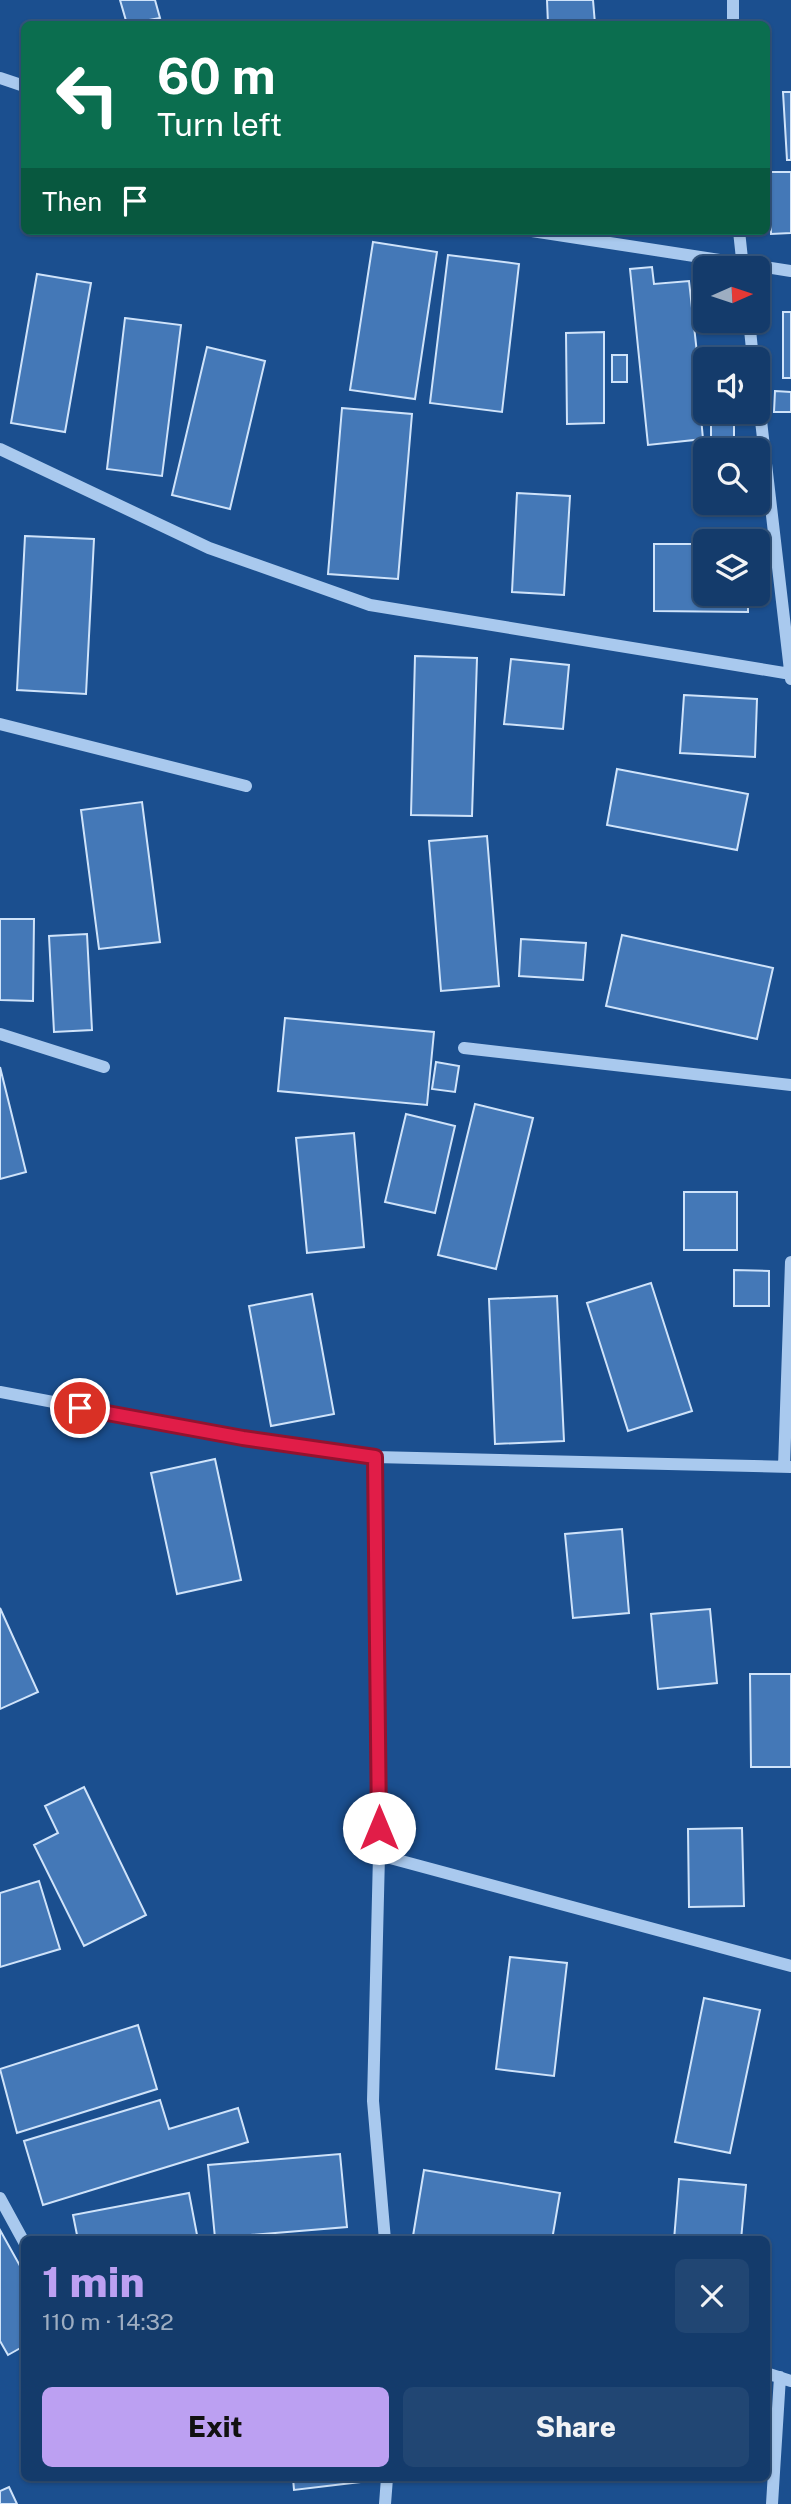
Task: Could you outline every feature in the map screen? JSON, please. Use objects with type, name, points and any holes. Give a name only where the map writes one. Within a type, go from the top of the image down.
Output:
[{"type":"street","points":[[733,0],[733,21]]},
{"type":"street","points":[[0,78],[21,85]]},
{"type":"street","points":[[556,235],[693,258]]},
{"type":"street","points":[[739,235],[742,256]]},
{"type":"street","points":[[770,269],[791,271]]},
{"type":"street","points":[[761,424],[791,679]]},
{"type":"street","points":[[0,449],[209,548],[370,605],[791,674]]},
{"type":"street","points":[[0,724],[246,786]]},
{"type":"street","points":[[0,1034],[104,1067]]},
{"type":"street","points":[[464,1048],[791,1086]]},
{"type":"street","points":[[0,1392],[243,1438],[375,1457],[788,1467],[791,1262]]},
{"type":"street","points":[[375,1457],[379,1855],[373,2101],[385,2236]]},
{"type":"street","points":[[379,1855],[791,1966]]},
{"type":"street","points":[[0,2198],[21,2236]]},
{"type":"street","points":[[772,2504],[786,2379]]},
{"type":"street","points":[[385,2504],[387,2481]]},
{"type":"building","points":[[120,0],[155,0],[160,18],[126,21]]},
{"type":"building","points":[[547,0],[593,0],[595,21],[548,21]]},
{"type":"building","points":[[783,92],[791,92],[791,160],[787,160]]},
{"type":"building","points":[[770,172],[791,172],[791,233],[771,234]]},
{"type":"building","points":[[373,242],[437,252],[415,399],[350,390]]},
{"type":"building","points":[[448,255],[519,264],[502,412],[430,403]]},
{"type":"building","points":[[652,267],[654,284],[689,281],[696,347],[693,347],[693,424],[702,424],[703,438],[648,445],[630,269]]},
{"type":"building","points":[[37,274],[91,283],[65,432],[11,423]]},
{"type":"building","points":[[783,312],[791,312],[791,378],[783,378]]},
{"type":"building","points":[[125,318],[181,325],[162,476],[107,469]]},
{"type":"building","points":[[604,332],[604,423],[567,424],[566,333]]},
{"type":"building","points":[[207,347],[265,361],[230,509],[172,495]]},
{"type":"building","points":[[612,355],[627,355],[627,382],[612,382]]},
{"type":"building","points":[[775,391],[791,392],[791,412],[774,412]]},
{"type":"building","points":[[342,408],[412,414],[398,579],[328,574]]},
{"type":"building","points":[[711,424],[734,424],[734,438],[711,438]]},
{"type":"building","points":[[517,493],[570,496],[564,595],[512,592]]},
{"type":"building","points":[[25,536],[94,539],[86,694],[17,690]]},
{"type":"building","points":[[654,544],[693,544],[693,606],[748,606],[748,612],[654,611]]},
{"type":"building","points":[[415,656],[477,658],[472,816],[411,815]]},
{"type":"building","points":[[511,659],[569,665],[563,729],[504,724]]},
{"type":"building","points":[[684,695],[757,699],[755,757],[680,753]]},
{"type":"building","points":[[617,769],[748,794],[737,850],[607,825]]},
{"type":"building","points":[[142,802],[160,942],[99,949],[81,810]]},
{"type":"building","points":[[487,836],[499,986],[441,991],[429,841]]},
{"type":"building","points":[[0,919],[34,919],[33,1001],[0,1000]]},
{"type":"building","points":[[87,934],[92,1030],[54,1032],[49,936]]},
{"type":"building","points":[[622,935],[773,968],[757,1039],[606,1006]]},
{"type":"building","points":[[521,939],[586,943],[583,980],[519,976]]},
{"type":"building","points":[[285,1018],[434,1032],[427,1105],[278,1091]]},
{"type":"building","points":[[436,1062],[459,1066],[455,1092],[432,1089]]},
{"type":"building","points":[[0,1067],[26,1172],[0,1179]]},
{"type":"building","points":[[475,1104],[533,1118],[496,1269],[438,1255]]},
{"type":"building","points":[[406,1114],[455,1126],[435,1213],[385,1202]]},
{"type":"building","points":[[354,1133],[364,1247],[307,1253],[296,1138]]},
{"type":"building","points":[[684,1192],[737,1192],[737,1250],[684,1250]]},
{"type":"building","points":[[734,1270],[769,1271],[769,1306],[734,1306]]},
{"type":"building","points":[[651,1283],[692,1411],[628,1431],[587,1303]]},
{"type":"building","points":[[312,1294],[334,1414],[271,1426],[249,1306]]},
{"type":"building","points":[[557,1296],[564,1441],[495,1444],[489,1299]]},
{"type":"building","points":[[215,1459],[241,1580],[177,1594],[151,1473]]},
{"type":"building","points":[[622,1529],[629,1613],[573,1618],[565,1534]]},
{"type":"building","points":[[0,1608],[38,1692],[0,1709]]},
{"type":"building","points":[[710,1609],[717,1683],[658,1689],[651,1614]]},
{"type":"building","points":[[750,1674],[791,1674],[791,1767],[751,1767]]},
{"type":"building","points":[[84,1787],[146,1915],[84,1946],[34,1845],[58,1833],[45,1806]]},
{"type":"building","points":[[742,1828],[744,1906],[689,1907],[688,1829]]},
{"type":"building","points":[[39,1881],[60,1949],[0,1967],[0,1893]]},
{"type":"building","points":[[510,1957],[567,1963],[554,2076],[496,2069]]},
{"type":"building","points":[[704,1998],[760,2010],[730,2153],[675,2142]]},
{"type":"building","points":[[138,2025],[157,2089],[17,2133],[0,2069]]},
{"type":"building","points":[[160,2100],[169,2129],[238,2108],[248,2142],[43,2205],[24,2141]]},
{"type":"building","points":[[340,2154],[347,2227],[215,2236],[208,2165]]},
{"type":"building","points":[[424,2170],[560,2193],[553,2236],[413,2236]]},
{"type":"building","points":[[679,2179],[746,2185],[741,2236],[674,2236]]},
{"type":"building","points":[[189,2193],[197,2236],[77,2236],[73,2215]]},
{"type":"building","points":[[0,2230],[21,2268],[21,2348],[8,2355],[0,2341]]},
{"type":"building","points":[[293,2481],[360,2481],[360,2482],[294,2490]]},
{"type":"building","points":[[9,2487],[17,2504],[0,2504],[0,2491]]},
{"type":"route","points":[[80,1408],[243,1438],[375,1457],[379,1828]]}]
